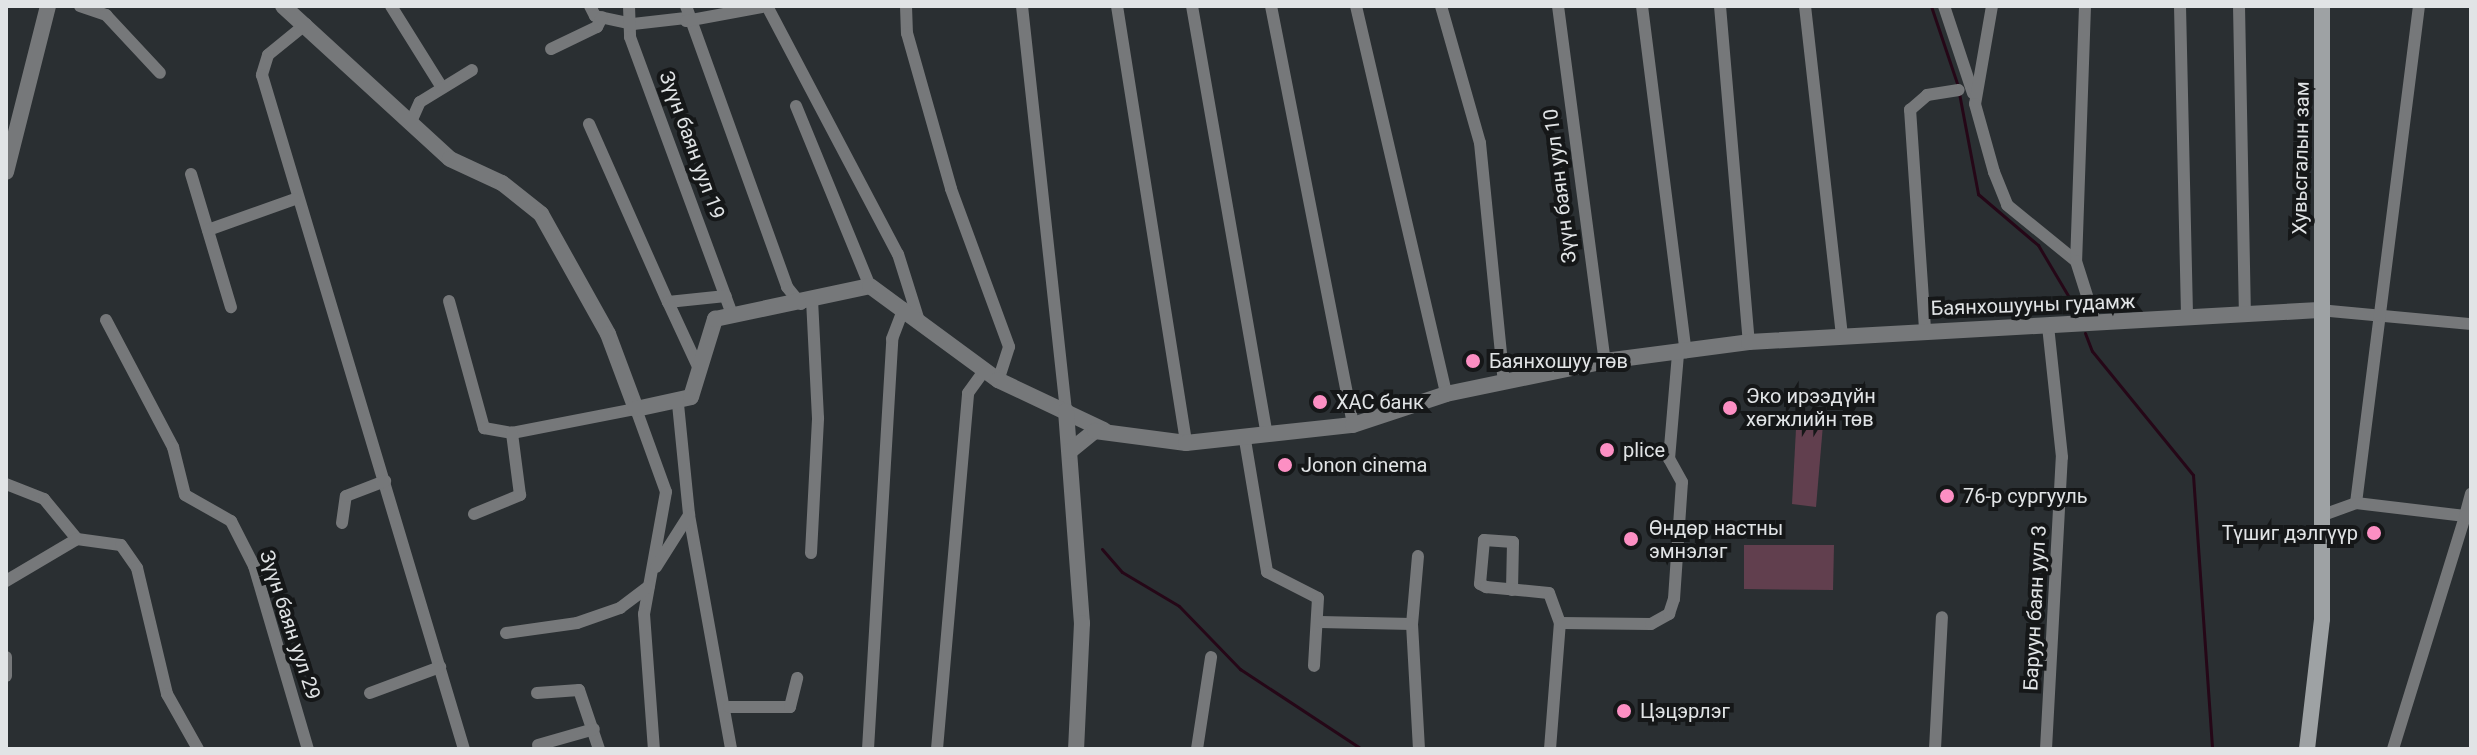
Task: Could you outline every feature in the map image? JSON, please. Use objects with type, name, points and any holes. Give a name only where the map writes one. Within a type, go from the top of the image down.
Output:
[{"type":"main road","name":"Хувьсгалын зам","points":[[2319,310],[2322,6]]},
{"type":"main road","points":[[2307,749],[2321,657],[2323,515],[2319,310]]},
{"type":"street","points":[[6,172],[48,6]]},
{"type":"street","points":[[283,6],[450,159],[502,183],[541,214],[608,334],[666,492],[644,614],[654,749]]},
{"type":"street","points":[[391,6],[441,86]]},
{"type":"street","points":[[590,6],[602,17],[628,22],[767,6],[898,254],[919,321]]},
{"type":"street","name":"Зүүн баян уул 19","points":[[629,6],[628,22],[733,317]]},
{"type":"street","points":[[906,6],[907,33],[951,189],[1009,347],[991,375],[968,393],[937,749]]},
{"type":"street","points":[[1022,6],[1070,451],[1082,623],[1076,749]]},
{"type":"street","points":[[1117,6],[1186,443]]},
{"type":"street","points":[[1192,6],[1267,436]]},
{"type":"street","points":[[1271,6],[1353,425]]},
{"type":"street","points":[[1356,6],[1446,394]]},
{"type":"street","points":[[1441,6],[1480,143],[1504,383]]},
{"type":"street","name":"Зүүн баян уул 10","points":[[1558,6],[1605,361]]},
{"type":"street","points":[[1560,623],[1651,624],[1669,614],[1679,567],[1682,482],[1669,459],[1682,352],[1642,6]]},
{"type":"street","points":[[1720,6],[1749,342]]},
{"type":"street","points":[[1805,6],[1842,337]]},
{"type":"street","points":[[1944,6],[2007,205],[2076,261]]},
{"type":"street","points":[[1975,104],[1992,6]]},
{"type":"street","points":[[2085,6],[2076,261],[2085,324]]},
{"type":"street","points":[[2180,6],[2187,317]]},
{"type":"street","points":[[2239,6],[2245,312]]},
{"type":"street","points":[[2356,503],[2419,6]]},
{"type":"street","points":[[88,7],[160,73]]},
{"type":"street","points":[[686,15],[787,287],[807,302],[818,418],[811,553]]},
{"type":"street","points":[[551,49],[597,27],[602,17]]},
{"type":"street","points":[[306,24],[268,55],[262,75],[295,199],[385,481],[464,749]]},
{"type":"street","points":[[410,124],[420,102],[441,86],[472,70]]},
{"type":"street","points":[[1925,329],[1910,110],[1927,95],[1959,90]]},
{"type":"street","points":[[449,301],[484,428],[512,433],[678,404],[691,397],[700,371],[707,328],[733,317],[870,286],[796,106]]},
{"type":"street","points":[[589,124],[700,371]]},
{"type":"street","points":[[191,174],[231,307]]},
{"type":"street","points":[[208,230],[295,199]]},
{"type":"street","name":"Баянхошууны гудамж","points":[[870,286],[904,308],[991,375],[1106,431],[1186,443],[1245,440],[1353,425],[1446,394],[1605,361],[1749,342],[1925,329],[2048,326],[2319,310]]},
{"type":"street","points":[[668,302],[726,296]]},
{"type":"street","points":[[868,749],[892,339],[904,308]]},
{"type":"street","points":[[2319,310],[2471,324]]},
{"type":"street","name":"Зүүн баян уул 29","points":[[106,320],[173,447],[185,495],[231,521],[254,566],[308,749]]},
{"type":"street","name":"Баруун баян уул 3","points":[[2046,749],[2062,457],[2048,326]]},
{"type":"street","points":[[678,404],[689,515],[729,707],[731,749]]},
{"type":"street","points":[[1070,451],[1085,434],[1106,431]]},
{"type":"street","points":[[474,514],[520,495],[512,433]]},
{"type":"street","points":[[1245,440],[1267,572],[1313,591],[1320,622],[1314,666]]},
{"type":"street","points":[[342,523],[346,496],[385,481]]},
{"type":"street","points":[[6,484],[44,499],[77,539]]},
{"type":"street","points":[[2393,749],[2468,516],[2471,494]]},
{"type":"street","points":[[2323,515],[2356,503],[2468,516]]},
{"type":"street","points":[[506,633],[577,623],[620,608],[650,581],[689,515]]},
{"type":"street","points":[[6,581],[77,539],[121,545],[137,568],[167,694],[198,749]]},
{"type":"street","points":[[1512,590],[1513,542],[1484,540],[1480,584],[1512,590],[1549,593],[1560,623],[1550,749]]},
{"type":"street","points":[[1418,556],[1412,624],[1419,749]]},
{"type":"street","points":[[1935,749],[1942,617]]},
{"type":"street","points":[[1320,622],[1412,624]]},
{"type":"street","points":[[6,657],[6,676]]},
{"type":"street","points":[[1197,749],[1211,657]]},
{"type":"street","points":[[370,693],[440,667]]},
{"type":"street","points":[[729,707],[790,707],[797,678]]},
{"type":"street","points":[[537,693],[579,690],[599,749]]},
{"type":"street","points":[[538,745],[594,729]]},
{"type":"shaded area","points":[[1797,410],[1824,413],[1816,507],[1792,504]]},
{"type":"shaded area","points":[[1744,545],[1834,545],[1833,590],[1744,589]]},
{"type":"waterway","points":[[1931,6],[1958,86]]},
{"type":"waterway","points":[[1959,93],[1978,194],[2038,245],[2073,304]]},
{"type":"waterway","points":[[2085,333],[2092,351],[2193,475],[2212,749]]},
{"type":"waterway","points":[[1102,549],[1122,572],[1179,606],[1240,669],[1362,749]]},
{"type":"place","name":"Баянхошуу төв","points":[[1473,361]]},
{"type":"place","name":"ХАС банк","points":[[1320,402]]},
{"type":"place","name":"Эко ирээдүйн хөгжлийн төв","points":[[1730,408]]},
{"type":"place","name":"plice","points":[[1607,450]]},
{"type":"place","name":"Jonon cinema","points":[[1285,465]]},
{"type":"place","name":"76-р сургууль","points":[[1947,496]]},
{"type":"place","name":"Түшиг дэлгүүр","points":[[2374,533]]},
{"type":"place","name":"Өндөр настны эмнэлэг","points":[[1631,539]]},
{"type":"place","name":"Цэцэрлэг","points":[[1624,711]]}]
